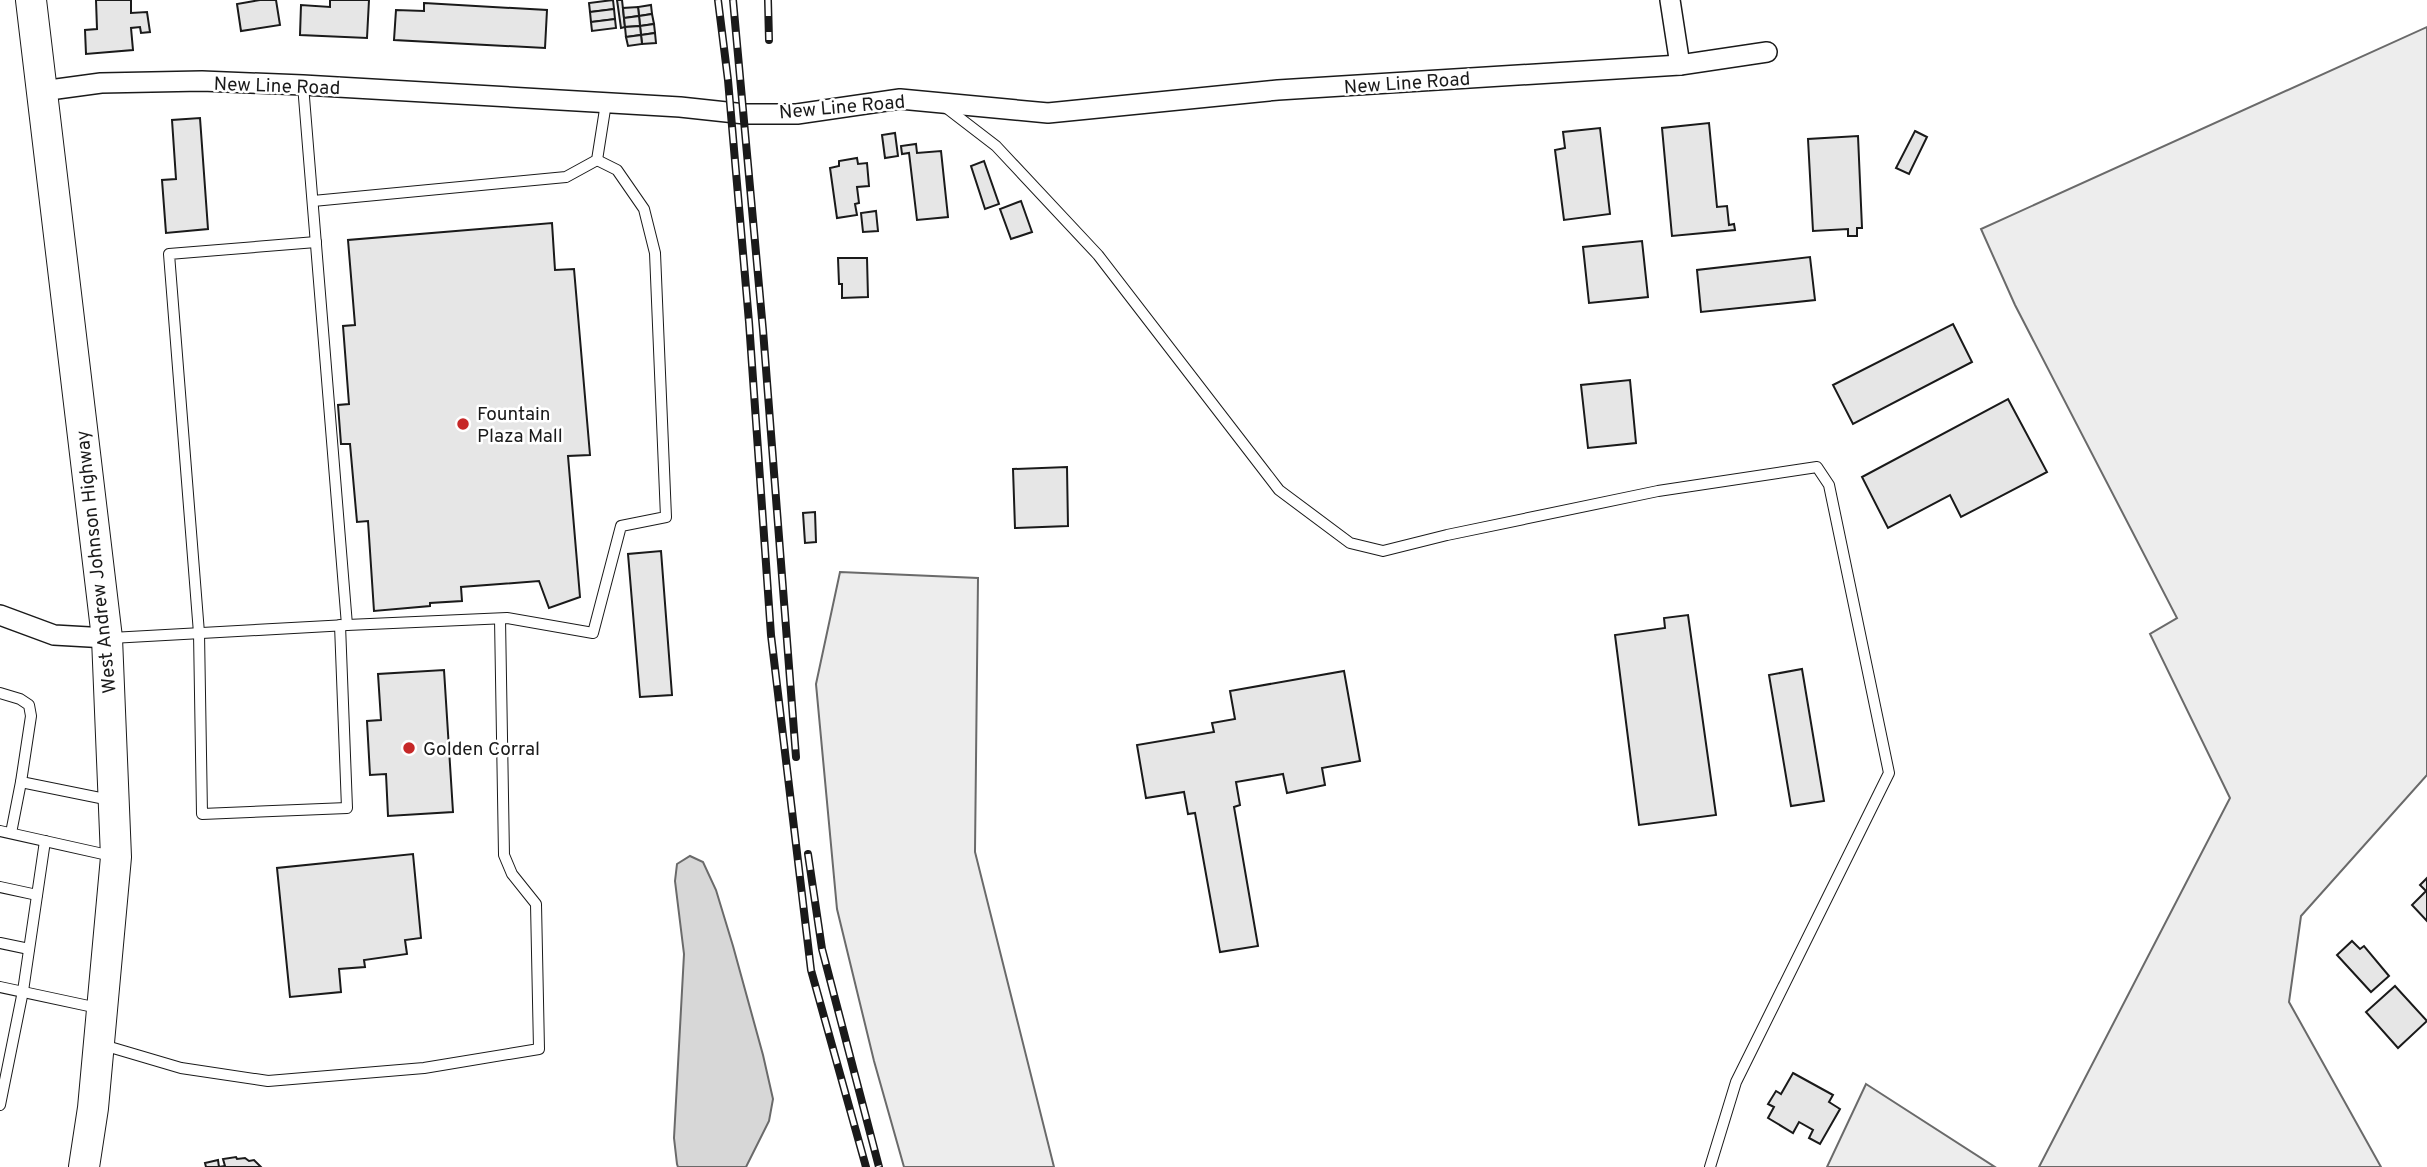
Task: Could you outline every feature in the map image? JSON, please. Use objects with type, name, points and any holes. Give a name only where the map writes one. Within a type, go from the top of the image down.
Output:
[{"type":"main road","name":"West Andrew Johnson Highway","points":[[31,0],[107,638],[116,857],[99,1044],[84,1167]]},
{"type":"street","points":[[1670,0],[1680,65]]},
{"type":"street","name":"New Line Road","points":[[42,91],[114,83],[202,81],[680,107],[745,114],[797,114],[900,99],[1048,113],[1278,90],[1680,65],[1767,52]]},
{"type":"street","points":[[0,615],[54,635],[107,638]]},
{"type":"lane","points":[[303,85],[313,201],[316,243],[343,625],[347,808],[202,814],[200,633],[169,254],[316,243]]},
{"type":"lane","points":[[939,102],[996,146],[1098,255],[1279,490],[1350,543],[1383,551],[1658,491],[1817,467],[1829,485],[1889,773],[1736,1082],[1710,1167]]},
{"type":"lane","points":[[597,160],[606,103]]},
{"type":"lane","points":[[313,201],[566,177],[597,160]]},
{"type":"lane","points":[[107,638],[500,619],[593,633],[621,526],[666,517],[655,253],[644,209],[617,170],[597,160]]},
{"type":"lane","points":[[99,1044],[181,1068],[268,1081],[424,1068],[539,1049],[536,904],[512,874],[504,855],[500,619]]},
{"type":"lane","points":[[0,693],[20,699],[29,705],[31,716],[11,833]]},
{"type":"lane","points":[[21,782],[114,800]]},
{"type":"lane","points":[[0,831],[116,857]]},
{"type":"lane","points":[[0,1105],[23,991],[45,841]]},
{"type":"lane","points":[[0,887],[37,895]]},
{"type":"lane","points":[[0,943],[29,949]]},
{"type":"lane","points":[[0,987],[102,1009]]},
{"type":"shaded area","points":[[2427,27],[2427,775],[2301,916],[2289,1002],[2381,1167],[2039,1167],[2230,798],[2150,634],[2177,618],[2015,305],[1981,229]]},
{"type":"shaded area","points":[[840,572],[978,578],[975,852],[1054,1167],[904,1167],[874,1061],[837,909],[816,684]]},
{"type":"shaded area","points":[[690,856],[703,862],[716,890],[773,1099],[769,1121],[746,1167],[678,1167],[677,1164],[674,1138],[684,954],[675,881],[677,864]]},
{"type":"shaded area","points":[[1866,1084],[1995,1167],[1827,1167]]},
{"type":"building","points":[[96,0],[131,0],[131,13],[147,12],[150,32],[141,33],[140,27],[131,28],[133,50],[86,54],[85,30],[97,29]]},
{"type":"building","points":[[276,0],[280,25],[241,31],[237,4]]},
{"type":"building","points":[[330,0],[369,0],[367,38],[300,35],[301,5],[330,7]]},
{"type":"building","points":[[613,0],[614,9],[590,12],[589,3]]},
{"type":"building","points":[[617,0],[622,0],[625,27],[621,28]]},
{"type":"building","points":[[424,3],[547,10],[545,48],[394,40],[396,10],[424,11]]},
{"type":"building","points":[[651,5],[652,14],[639,16],[638,7]]},
{"type":"building","points":[[638,7],[639,16],[624,18],[623,8]]},
{"type":"building","points":[[614,9],[615,19],[591,22],[590,12]]},
{"type":"building","points":[[652,14],[654,24],[640,26],[639,16]]},
{"type":"building","points":[[639,16],[640,26],[625,27],[624,18]]},
{"type":"building","points":[[615,19],[616,28],[592,31],[591,22]]},
{"type":"building","points":[[654,24],[655,33],[641,35],[640,26]]},
{"type":"building","points":[[640,26],[641,35],[626,37],[625,27]]},
{"type":"building","points":[[655,33],[656,43],[642,44],[641,35]]},
{"type":"building","points":[[641,35],[642,44],[628,46],[626,37]]},
{"type":"building","points":[[200,118],[208,229],[166,233],[162,180],[176,179],[172,120]]},
{"type":"building","points":[[1709,123],[1717,207],[1727,206],[1729,225],[1734,224],[1735,230],[1672,236],[1662,128]]},
{"type":"building","points":[[1600,128],[1610,214],[1564,220],[1555,150],[1565,148],[1563,132]]},
{"type":"building","points":[[1915,131],[1927,137],[1909,174],[1896,168]]},
{"type":"building","points":[[895,133],[898,156],[885,158],[882,135]]},
{"type":"building","points":[[1858,136],[1862,228],[1857,228],[1857,236],[1848,236],[1848,229],[1813,231],[1808,139]]},
{"type":"building","points":[[916,144],[917,153],[941,151],[948,217],[917,220],[909,153],[902,154],[901,146]]},
{"type":"building","points":[[857,158],[858,164],[867,163],[869,186],[857,187],[857,215],[837,218],[830,168],[839,166],[839,161]]},
{"type":"building","points":[[984,161],[999,204],[985,209],[971,166]]},
{"type":"building","points":[[1021,201],[1032,232],[1011,239],[1000,209]]},
{"type":"building","points":[[876,211],[878,231],[863,232],[861,213]]},
{"type":"building","name":"Fountain Plaza Mall","points":[[552,223],[555,270],[574,269],[590,455],[568,456],[580,597],[549,608],[539,581],[461,587],[462,601],[374,611],[368,521],[357,522],[350,444],[341,444],[338,405],[349,404],[343,326],[355,325],[348,240]]},
{"type":"building","points":[[1642,241],[1648,297],[1589,303],[1583,247]]},
{"type":"building","points":[[1810,257],[1815,300],[1701,312],[1697,270]]},
{"type":"building","points":[[838,258],[867,258],[868,297],[842,298]]},
{"type":"building","points":[[1953,324],[1972,362],[1853,424],[1833,385]]},
{"type":"building","points":[[1630,380],[1636,443],[1588,448],[1581,385]]},
{"type":"building","points":[[2008,399],[2047,472],[1961,517],[1950,495],[1888,528],[1862,477]]},
{"type":"building","points":[[1067,467],[1068,526],[1015,528],[1013,469]]},
{"type":"building","points":[[815,512],[816,542],[805,543],[803,513]]},
{"type":"building","points":[[661,551],[672,695],[640,697],[628,554]]},
{"type":"building","points":[[1688,615],[1716,815],[1639,825],[1615,635],[1665,628],[1664,618]]},
{"type":"building","points":[[1802,669],[1824,801],[1791,806],[1769,675]]},
{"type":"building","name":"Golden Corral","points":[[444,670],[453,812],[388,816],[386,774],[370,775],[367,721],[381,720],[378,674]]},
{"type":"building","points":[[1344,671],[1360,761],[1322,768],[1325,785],[1287,793],[1283,774],[1236,782],[1240,805],[1234,807],[1258,946],[1220,952],[1195,813],[1188,814],[1184,792],[1146,798],[1137,745],[1214,732],[1212,723],[1235,719],[1230,691]]},
{"type":"building","points":[[413,854],[421,938],[405,940],[407,954],[364,960],[365,967],[339,969],[341,992],[290,997],[277,868]]},
{"type":"building","points":[[2427,878],[2427,921],[2412,905],[2426,891],[2420,885]]},
{"type":"building","points":[[2352,941],[2360,949],[2364,946],[2389,976],[2371,992],[2337,955]]},
{"type":"building","points":[[2395,986],[2427,1021],[2398,1048],[2366,1012]]},
{"type":"building","points":[[1793,1073],[1833,1095],[1829,1102],[1840,1109],[1820,1144],[1809,1138],[1813,1130],[1799,1122],[1793,1133],[1768,1118],[1774,1107],[1768,1104],[1776,1091],[1781,1094]]},
{"type":"building","points":[[236,1157],[254,1160],[261,1167],[219,1167],[225,1166],[223,1159]]},
{"type":"building","points":[[218,1160],[219,1167],[206,1167],[205,1163]]},
{"type":"railway","points":[[718,0],[728,80],[749,322],[771,635],[811,970],[866,1167]]},
{"type":"railway","points":[[733,0],[763,330],[796,757]]},
{"type":"railway","points":[[768,0],[769,40]]},
{"type":"railway","points":[[808,854],[822,949],[879,1167]]},
{"type":"place","name":"Fountain Plaza Mall","points":[[463,424]]},
{"type":"place","name":"Golden Corral","points":[[409,748]]}]
